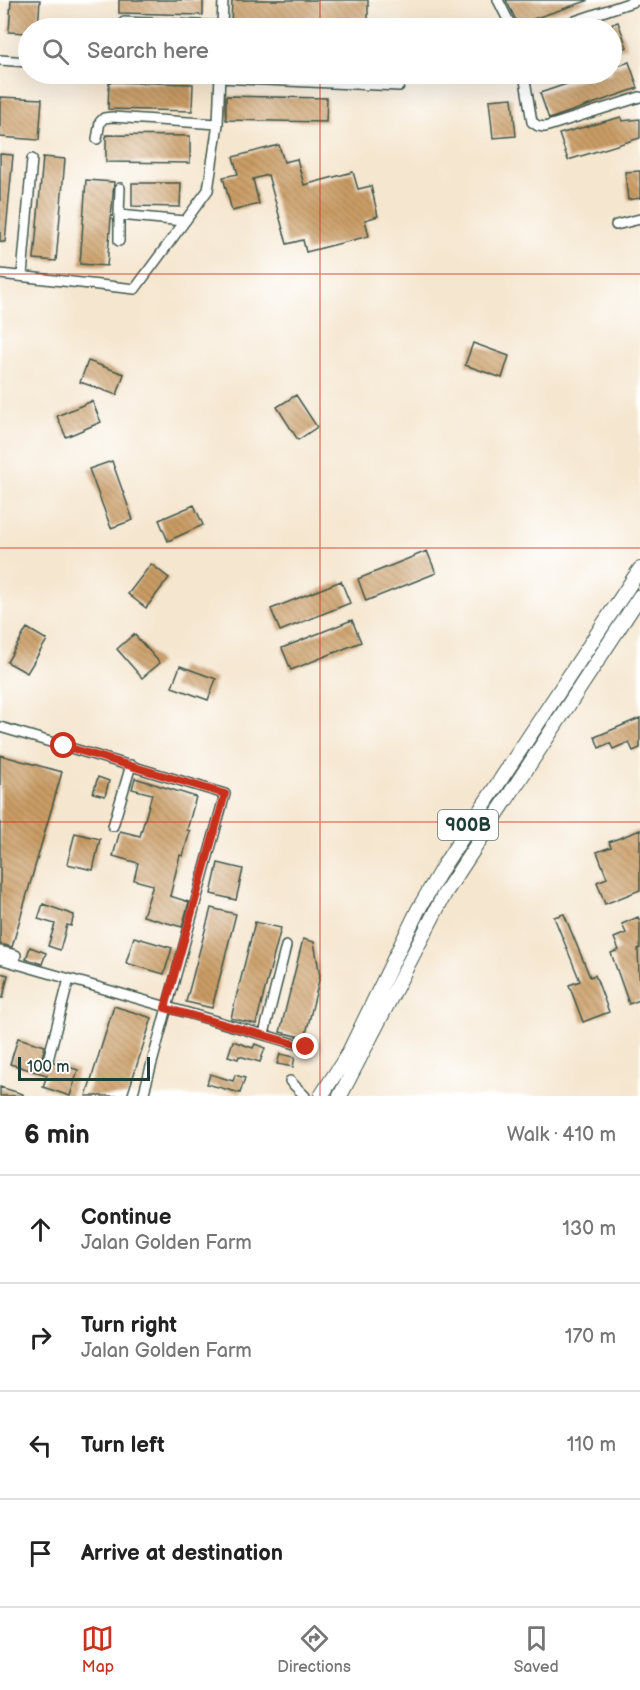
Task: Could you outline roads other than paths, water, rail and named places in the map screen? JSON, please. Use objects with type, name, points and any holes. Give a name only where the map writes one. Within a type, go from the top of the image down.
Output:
[{"type":"highway","name":"900B","points":[[321,1096],[348,1053],[418,910],[444,865],[640,569]]},
{"type":"highway","points":[[340,1096],[445,893],[640,596]]},
{"type":"street","points":[[222,18],[223,0]]},
{"type":"street","points":[[498,0],[507,18]]},
{"type":"street","points":[[584,18],[638,0]]},
{"type":"street","points":[[0,60],[18,61]]},
{"type":"street","points":[[0,274],[135,289],[208,190],[218,124],[219,84]]},
{"type":"street","points":[[363,84],[399,86]]},
{"type":"street","points":[[526,84],[532,122],[545,127],[640,97]]},
{"type":"street","points":[[97,139],[100,122],[104,118],[112,117],[218,124]]},
{"type":"street","points":[[22,275],[32,159]]},
{"type":"street","points":[[119,241],[120,188]]},
{"type":"street","points":[[119,215],[184,220]]},
{"type":"street","points":[[616,225],[640,219]]},
{"type":"street","points":[[0,727],[225,794],[165,1008],[143,1096]]},
{"type":"street","points":[[113,826],[132,765]]},
{"type":"street","points":[[264,1034],[286,946]]},
{"type":"street","points":[[0,951],[16,955],[14,963]]},
{"type":"street","points":[[0,959],[306,1047]]},
{"type":"street","points":[[48,1060],[69,979]]},
{"type":"street","points":[[290,1081],[305,1096]]}]
